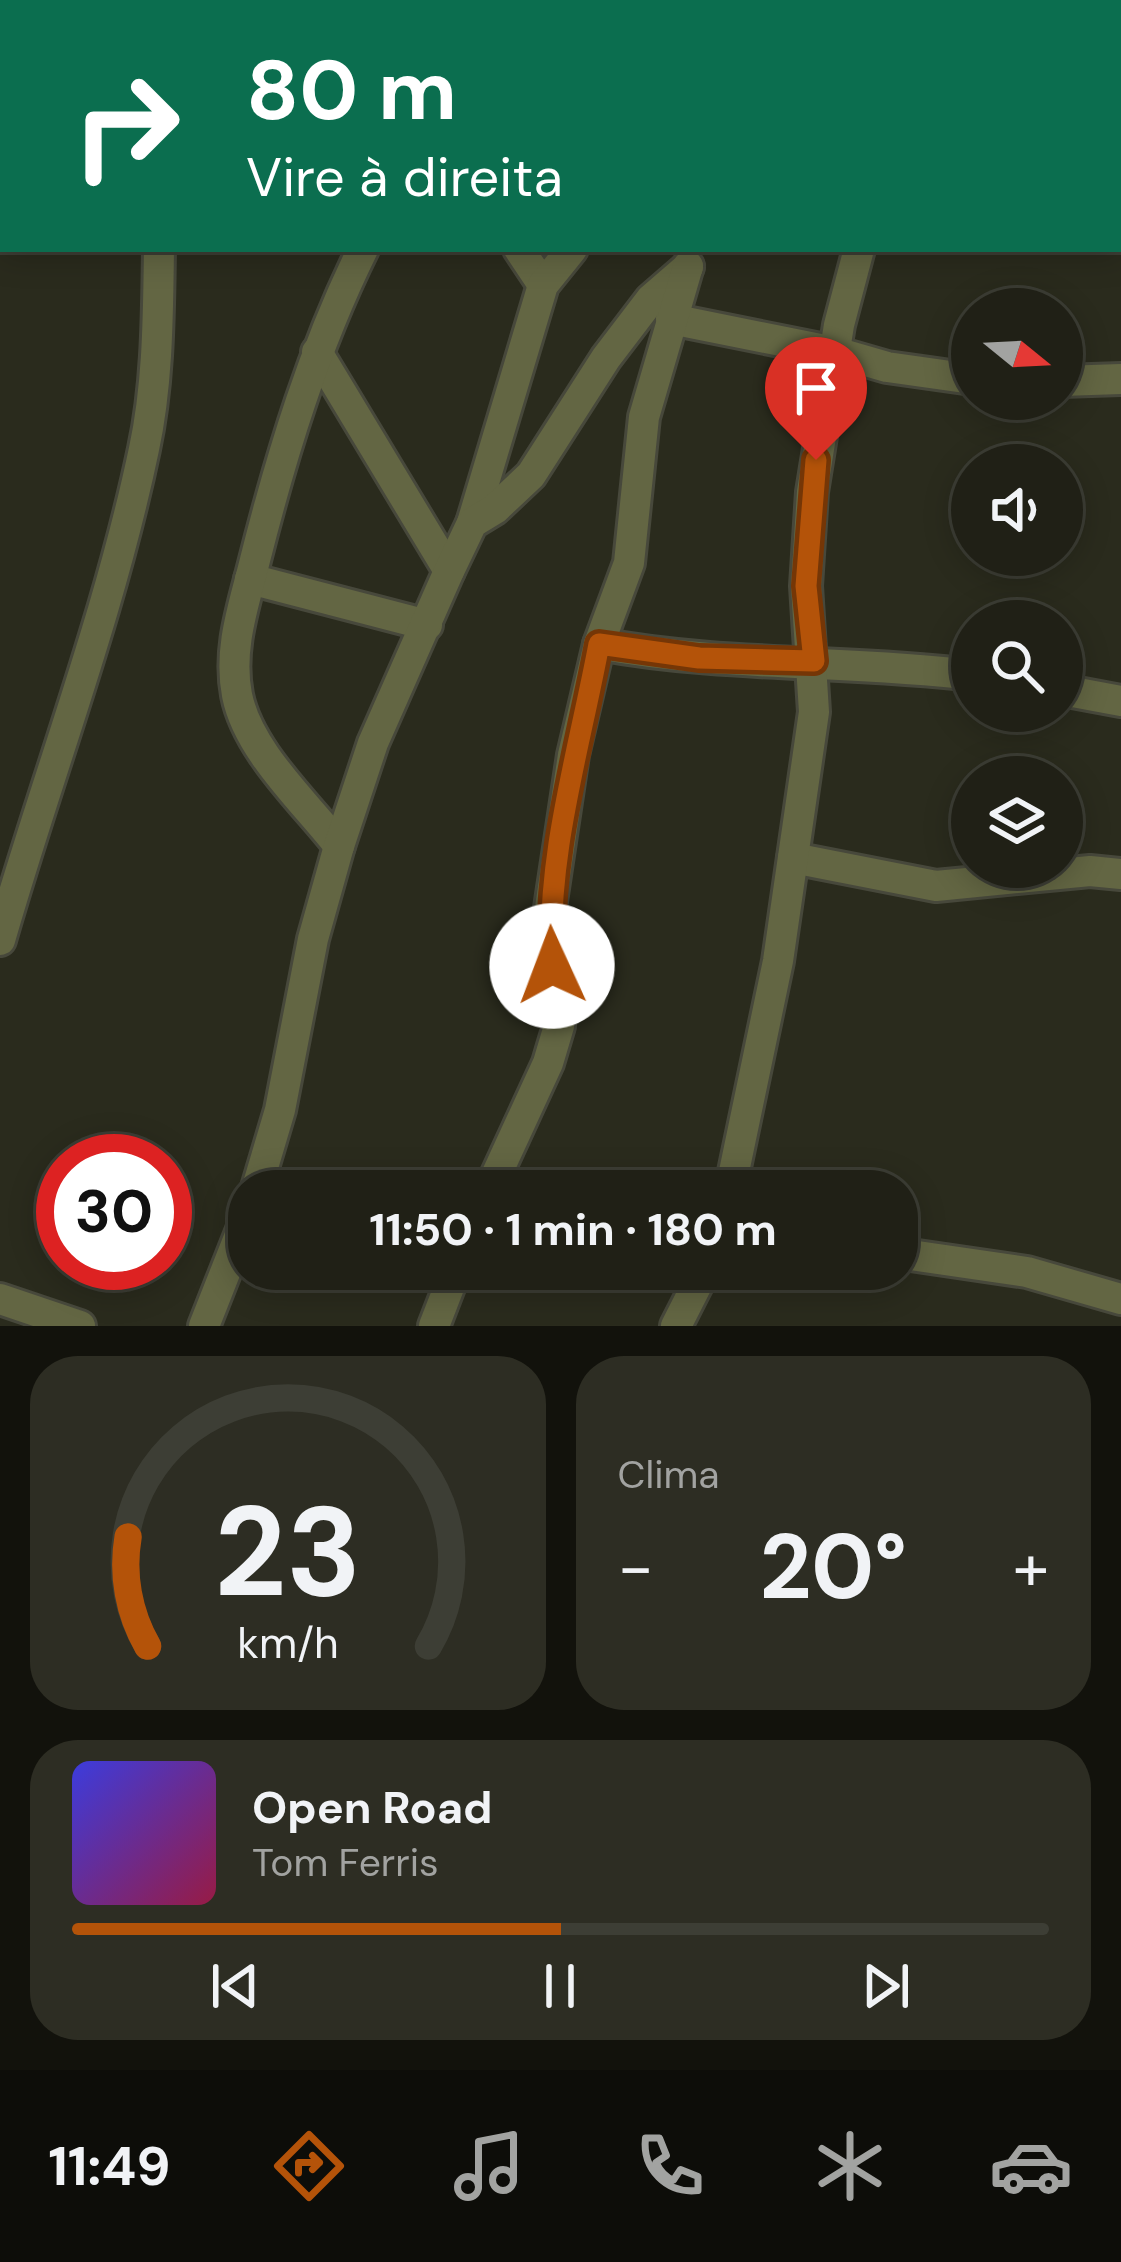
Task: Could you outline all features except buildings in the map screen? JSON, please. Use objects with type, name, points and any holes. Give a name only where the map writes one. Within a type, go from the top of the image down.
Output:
[{"type":"street","points":[[0,940],[95,648],[144,450],[156,359],[160,252]]},
{"type":"street","points":[[339,846],[259,744],[238,699],[233,651],[317,352],[362,252]]},
{"type":"street","points":[[521,252],[544,285]]},
{"type":"street","points":[[262,1170],[280,1110],[313,939],[373,743],[472,523],[544,285],[570,252]]},
{"type":"street","points":[[734,1170],[778,961],[814,712],[806,586],[812,492],[835,352],[858,252]]},
{"type":"street","points":[[472,523],[496,509],[531,475],[616,345],[691,258]]},
{"type":"street","points":[[499,1170],[560,1026],[550,908],[573,755],[599,644],[629,563],[644,417],[691,258]]},
{"type":"street","points":[[671,319],[835,352],[887,368],[951,376]]},
{"type":"street","points":[[317,352],[449,571]]},
{"type":"street","points":[[1083,380],[1121,379]]},
{"type":"street","points":[[250,579],[427,626]]},
{"type":"street","points":[[599,644],[699,658],[814,661],[951,673]]},
{"type":"street","points":[[1083,694],[1121,701]]},
{"type":"street","points":[[793,858],[936,886],[1090,872],[1121,874]]},
{"type":"street","points":[[918,1256],[1027,1272],[1121,1299]]},
{"type":"street","points":[[204,1326],[228,1265]]},
{"type":"street","points":[[434,1326],[448,1290]]},
{"type":"street","points":[[676,1326],[694,1290]]},
{"type":"street","points":[[0,1300],[80,1326]]},
{"type":"route","points":[[552,966],[554,876],[573,755],[599,644],[699,658],[814,661],[806,586],[816,460]]}]
